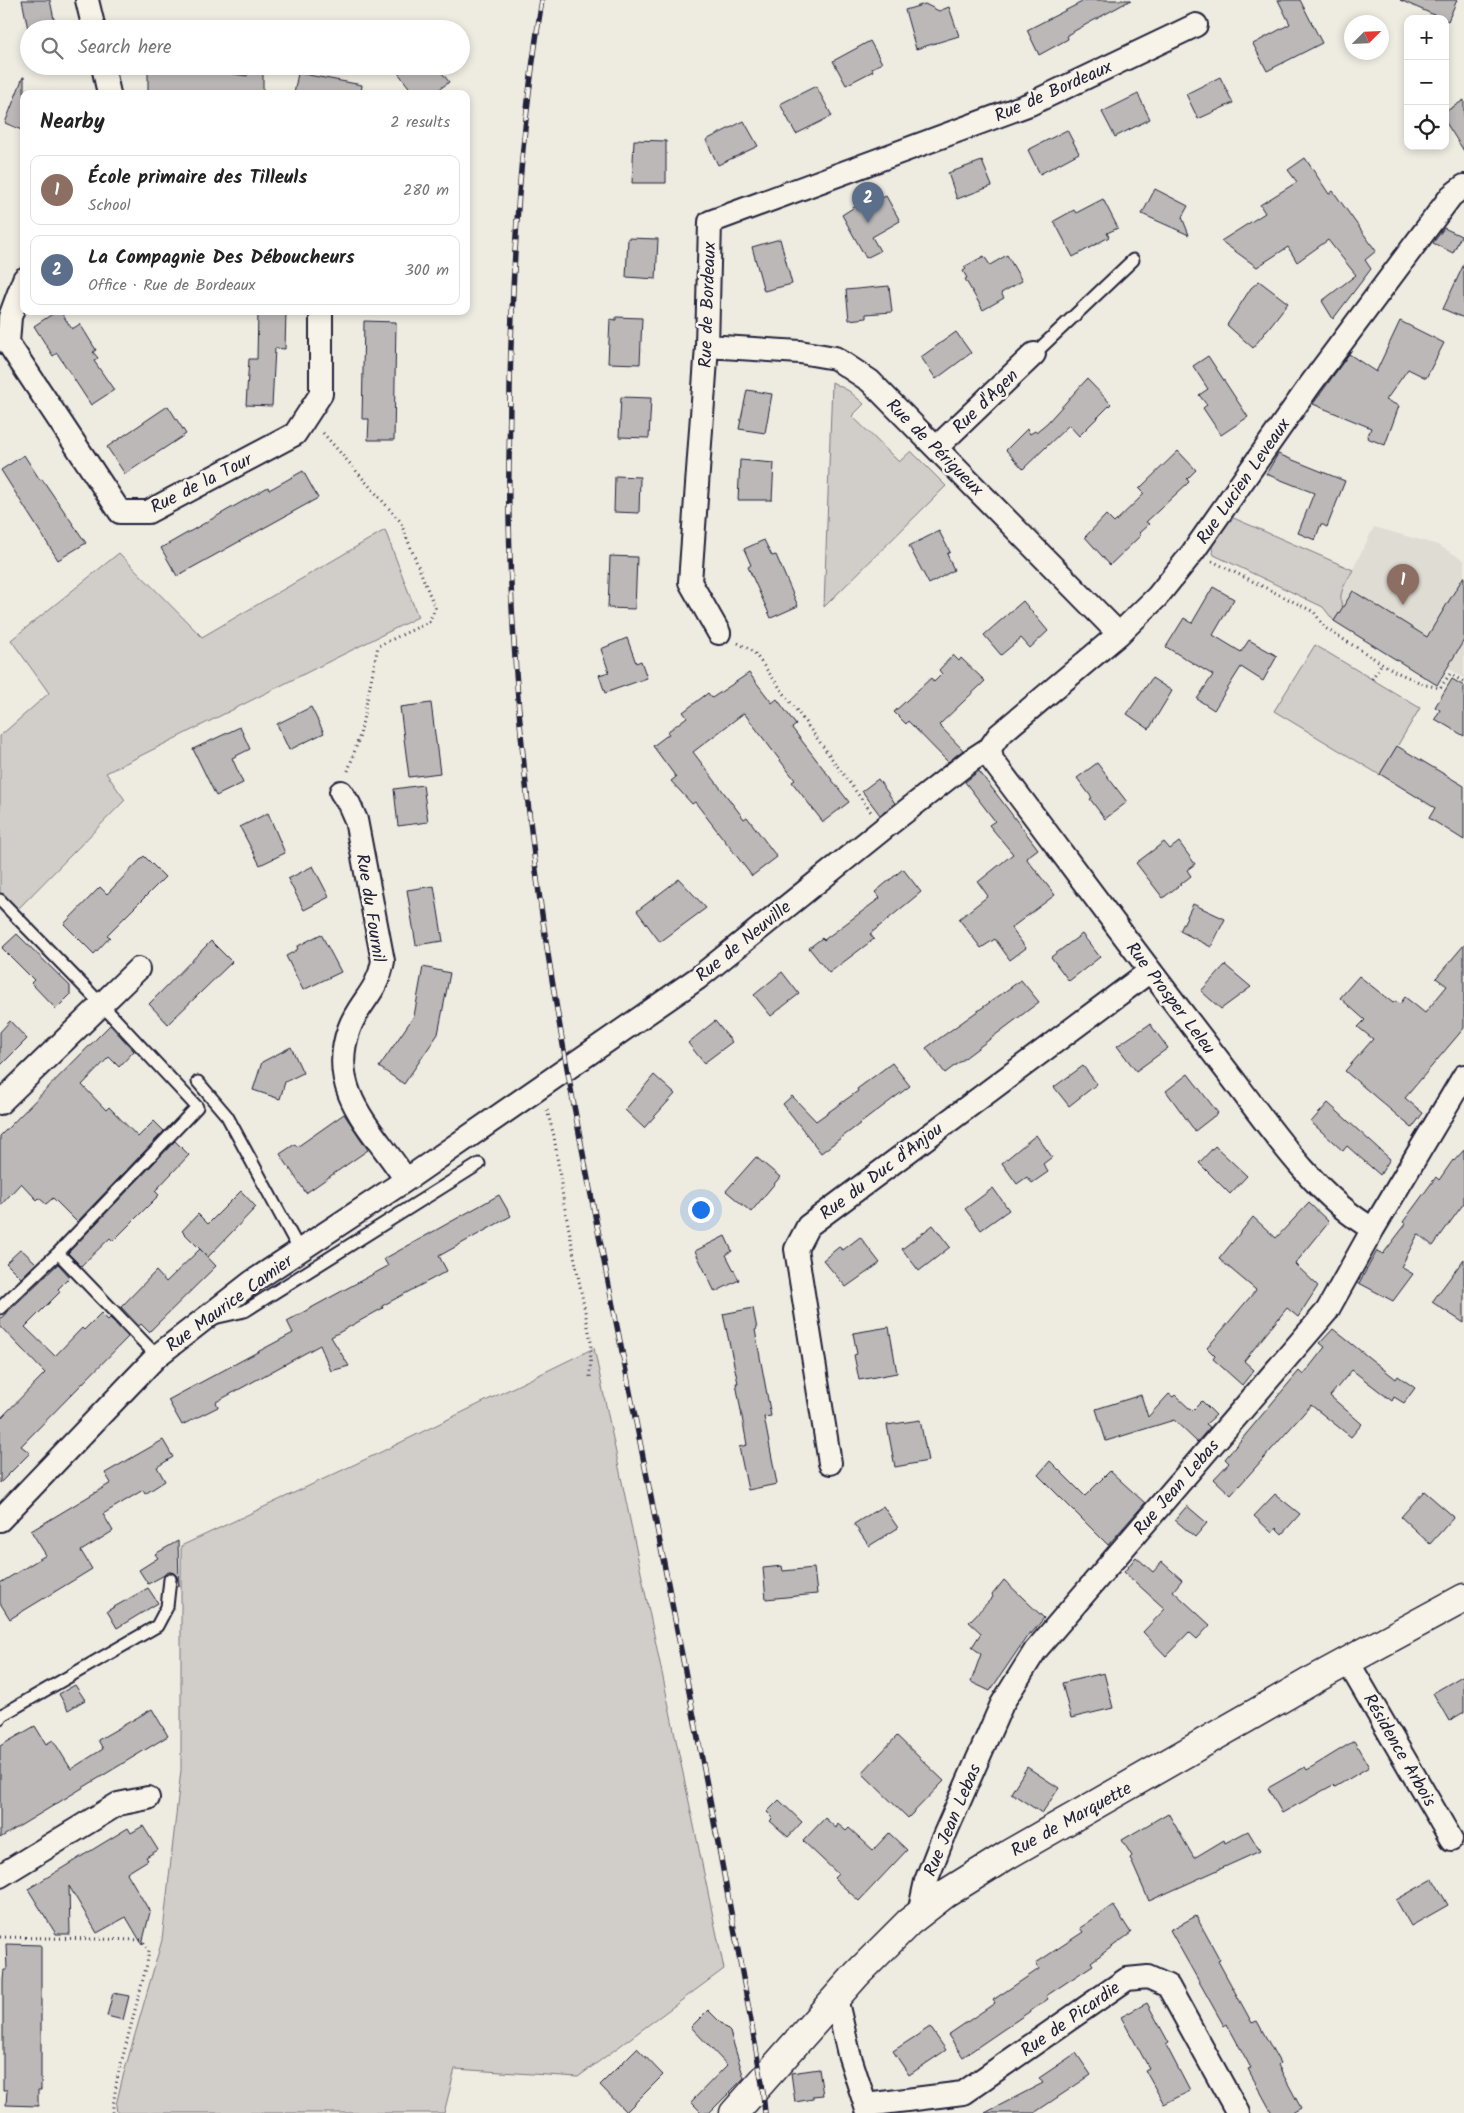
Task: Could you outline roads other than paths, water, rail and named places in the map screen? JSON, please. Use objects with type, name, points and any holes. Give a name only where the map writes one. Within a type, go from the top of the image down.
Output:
[{"type":"street","points":[[88,0],[92,20]]},
{"type":"street","name":"Rue de Bordeaux","points":[[719,633],[690,582],[706,346],[710,222],[1030,104],[1196,25]]},
{"type":"street","points":[[104,75],[108,90]]},
{"type":"street","name":"Rue Lucien Leveaux","points":[[990,748],[999,735],[1119,634],[1157,597],[1193,552],[1310,385],[1451,196],[1464,186]]},
{"type":"street","name":"Rue de la Tour","points":[[20,290],[10,317],[8,343],[120,512],[148,512],[295,434],[321,394],[322,315]]},
{"type":"street","name":"Rue de Périgueux","points":[[706,346],[800,352],[834,358],[870,380],[1119,634]]},
{"type":"street","name":"Rue d'Agen","points":[[936,448],[1034,354]]},
{"type":"street","name":"Rue de Neuville","points":[[488,1122],[698,978],[970,760],[990,748]]},
{"type":"street","name":"Rue Prosper Leleu","points":[[990,748],[992,760],[1150,971],[1303,1169],[1357,1219],[1373,1229]]},
{"type":"street","name":"Rue du Fournil","points":[[342,792],[356,820],[382,961],[381,974],[349,1028],[344,1048],[343,1068],[353,1104],[406,1180]]},
{"type":"street","points":[[0,1103],[138,969]]},
{"type":"street","name":"Rue du Duc d'Anjou","points":[[830,1463],[796,1249],[808,1226],[1150,971]]},
{"type":"street","name":"Rue Jean Lebas","points":[[919,1913],[926,1881],[986,1739],[1002,1704],[1035,1651],[1327,1311],[1373,1229],[1464,1076]]},
{"type":"street","name":"Rue Maurice Camier","points":[[0,1520],[157,1356],[252,1282],[406,1180],[488,1122]]},
{"type":"street","name":"Rue de Marquette","points":[[734,2113],[871,1959],[919,1913],[955,1887],[1008,1854],[1464,1598]]},
{"type":"street","name":"Résidence Arbois","points":[[1348,1662],[1451,1839]]},
{"type":"street","points":[[0,1876],[118,1804],[148,1798]]},
{"type":"street","name":"Rue de Picardie","points":[[867,2109],[963,2093],[1126,1980],[1148,1977],[1168,1986],[1238,2113]]},
{"type":"street","points":[[836,1998],[849,2054],[867,2109]]},
{"type":"lane","points":[[1034,354],[1133,260]]},
{"type":"lane","points":[[0,900],[102,1005],[196,1107],[58,1253],[0,1308]]},
{"type":"lane","points":[[198,1082],[227,1116],[300,1251]]},
{"type":"lane","points":[[202,1321],[245,1311],[479,1164]]},
{"type":"lane","points":[[58,1253],[157,1356]]},
{"type":"lane","points":[[0,1718],[56,1682],[157,1626],[167,1607],[170,1579]]},
{"type":"railway","points":[[542,0],[528,97],[515,243],[510,390],[510,563],[518,702],[527,794],[538,886],[558,1017],[594,1212],[667,1576],[715,1829],[762,2083],[765,2113]]},
{"type":"place","name":"La Compagnie Des Déboucheurs","points":[[868,223]]},
{"type":"place","name":"École primaire des Tilleuls","points":[[1403,605]]}]
